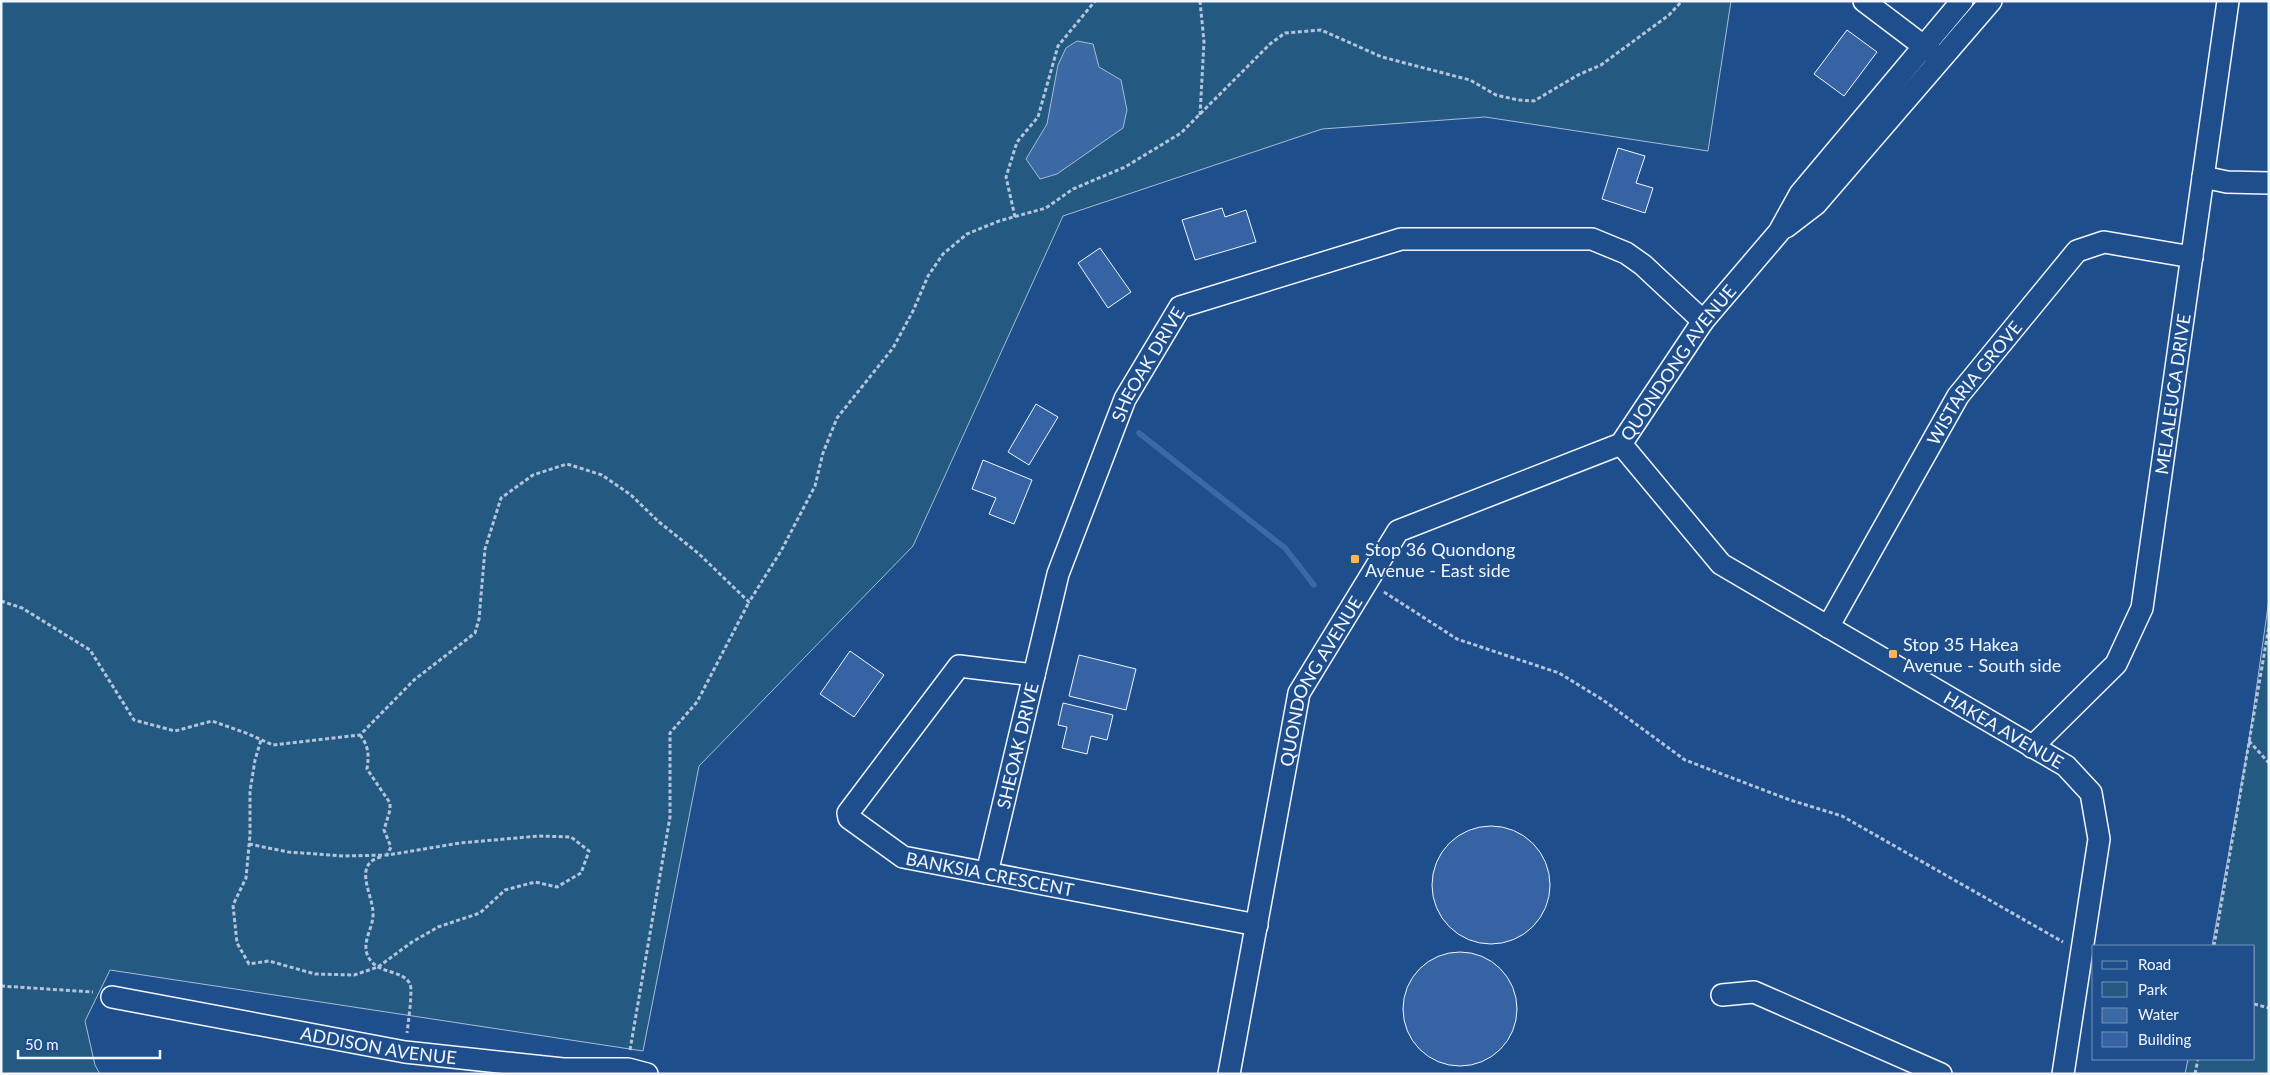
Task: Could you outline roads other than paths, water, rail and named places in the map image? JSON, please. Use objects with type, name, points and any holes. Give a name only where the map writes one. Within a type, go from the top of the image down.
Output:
[{"type":"street","points":[[1864,1],[1940,59]]},
{"type":"street","name":"QUONDONG AVENUE","points":[[1230,1074],[1299,693],[1398,531],[1621,444],[1703,321],[1779,232],[1800,194],[1962,1]]},
{"type":"street","name":"QUONDONG AVENUE","points":[[1779,232],[1816,204],[1991,1]]},
{"type":"street","name":"MELALEUCA DRIVE","points":[[2032,747],[2116,664],[2142,608],[2228,1]]},
{"type":"street","points":[[2203,177],[2227,182],[2269,183]]},
{"type":"street","name":"SHEOAK DRIVE","points":[[987,874],[1058,574],[1125,399],[1180,308],[1401,239],[1592,239],[1626,253],[1643,266],[1703,321]]},
{"type":"street","name":"WISTARIA GROVE","points":[[1828,627],[1958,396],[2077,251],[2104,242],[2192,257]]},
{"type":"street","name":"HAKEA AVENUE","points":[[1621,444],[1721,564],[2066,766],[2091,793],[2098,839],[2063,1074]]},
{"type":"street","name":"BANKSIA CRESCENT","points":[[1034,675],[959,666],[848,813],[849,818],[902,857],[1257,925]]},
{"type":"street","points":[[1722,995],[1754,992],[1941,1074]]},
{"type":"street","name":"ADDISON AVENUE","points":[[112,997],[405,1052],[563,1069],[638,1071]]},
{"type":"water","points":[[1077,41],[1093,44],[1099,67],[1121,80],[1127,110],[1123,128],[1057,174],[1040,179],[1026,159],[1047,124],[1058,65],[1066,48]]},
{"type":"waterway","points":[[1139,433],[1285,548],[1314,585]]},
{"type":"place","name":"Stop 36 Quondong Avenue - East side","points":[[1355,559]]},
{"type":"place","name":"Stop 35 Hakea Avenue - South side","points":[[1893,654]]}]
